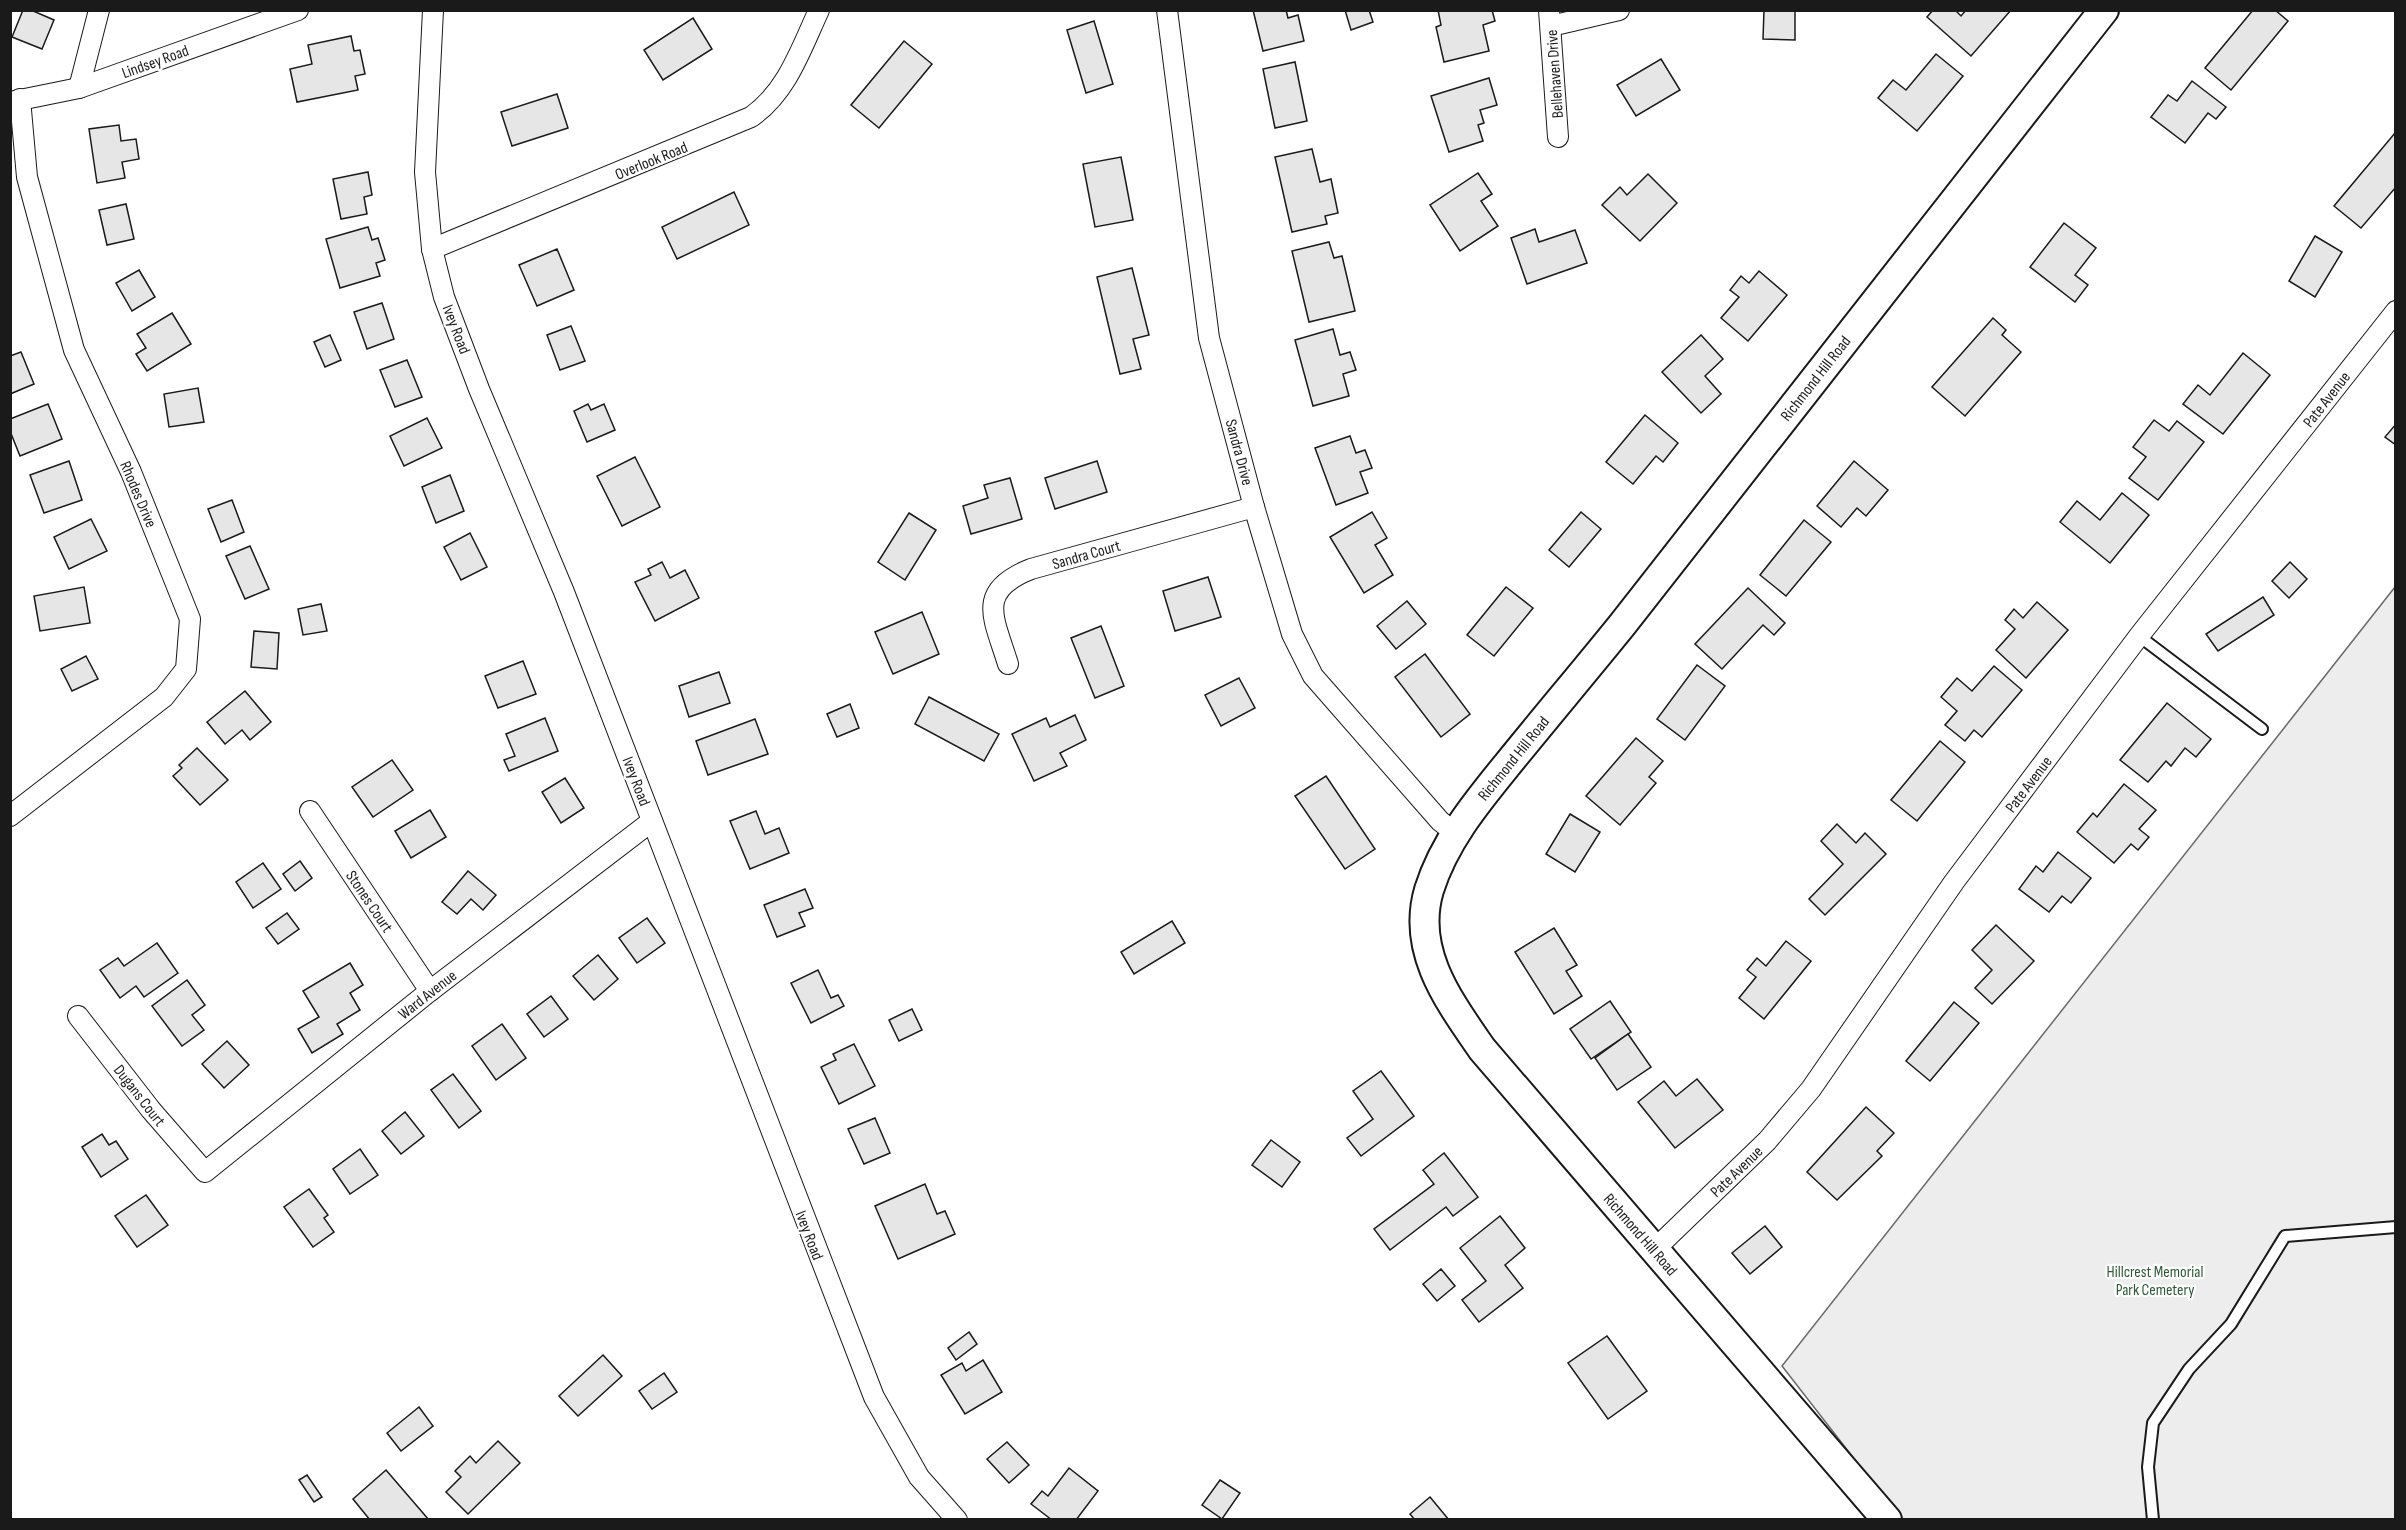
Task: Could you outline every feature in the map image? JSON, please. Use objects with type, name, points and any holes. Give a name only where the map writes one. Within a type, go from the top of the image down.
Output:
[{"type":"street","points":[[79,88],[99,10]]},
{"type":"street","name":"Lindsey Road","points":[[15,101],[79,88],[298,10]]},
{"type":"street","name":"Ivey Road","points":[[433,10],[425,171],[432,249],[444,297],[479,389],[564,592],[874,1397],[919,1477],[957,1520]]},
{"type":"street","name":"Overlook Road","points":[[432,249],[751,117],[765,108],[787,80],[819,10]]},
{"type":"street","name":"Sandra Drive","points":[[1167,10],[1209,338],[1254,507],[1292,634],[1303,659],[1333,700],[1440,821],[1455,833]]},
{"type":"street","points":[[1550,18],[1619,10]]},
{"type":"street","name":"Richmond Hill Road","points":[[1887,1520],[1482,1049],[1431,966],[1426,945],[1425,913],[1438,866],[1455,833],[1748,466],[2104,10]]},
{"type":"street","name":"Bellehaven Drive","points":[[1550,18],[1558,137]]},
{"type":"street","name":"Rhodes Drive","points":[[10,816],[164,698],[186,669],[190,619],[131,471],[74,350],[27,177],[15,101]]},
{"type":"street","name":"Pate Avenue","points":[[1655,1249],[1767,1141],[1811,1089],[1954,882],[2139,636],[2396,311]]},
{"type":"street","name":"Sandra Court","points":[[1008,664],[994,619],[993,601],[997,590],[1006,581],[1031,569],[1254,507]]},
{"type":"street","name":"Stones Court","points":[[310,811],[430,991]]},
{"type":"street","name":"Ward Avenue","points":[[205,1172],[430,991],[652,821]]},
{"type":"street","name":"Dugans Court","points":[[78,1016],[151,1110],[205,1172]]},
{"type":"lane","points":[[2139,636],[2262,729]]},
{"type":"lane","points":[[2153,1520],[2148,1467],[2153,1423],[2189,1369],[2231,1324],[2285,1236],[2396,1227]]},
{"type":"shaded area","name":"Hillcrest Memorial Park Cemetery","points":[[2395,587],[2395,1519],[1901,1519],[1782,1366]]},
{"type":"building","points":[[23,10],[31,10],[54,20],[42,49],[12,37]]},
{"type":"building","points":[[1253,10],[1286,10],[1288,18],[1298,15],[1304,41],[1263,51]]},
{"type":"building","points":[[1345,10],[1369,10],[1373,22],[1351,30]]},
{"type":"building","points":[[1438,10],[1492,10],[1495,21],[1483,25],[1489,51],[1444,62],[1436,27],[1441,25]]},
{"type":"building","points":[[1764,10],[1795,10],[1795,40],[1763,39]]},
{"type":"building","points":[[1933,10],[1955,10],[1961,16],[1966,10],[2011,10],[1971,56],[1927,17]]},
{"type":"building","points":[[2253,10],[2275,10],[2288,21],[2231,90],[2205,68]]},
{"type":"building","points":[[693,18],[712,49],[663,80],[644,50]]},
{"type":"building","points":[[1094,21],[1113,84],[1086,93],[1067,30]]},
{"type":"building","points":[[351,36],[354,51],[360,50],[365,74],[355,76],[358,90],[297,102],[290,69],[312,64],[308,45]]},
{"type":"building","points":[[904,41],[932,64],[879,128],[851,105]]},
{"type":"building","points":[[1936,54],[1963,76],[1917,131],[1878,98],[1893,80],[1906,90]]},
{"type":"building","points":[[1661,59],[1680,90],[1636,116],[1617,85]]},
{"type":"building","points":[[1295,62],[1307,121],[1275,128],[1263,69]]},
{"type":"building","points":[[1489,78],[1497,105],[1480,110],[1484,123],[1478,125],[1483,141],[1449,152],[1431,96]]},
{"type":"building","points":[[2192,81],[2226,107],[2216,119],[2208,113],[2185,143],[2151,117],[2168,95],[2177,101]]},
{"type":"building","points":[[557,94],[568,128],[512,146],[501,112]]},
{"type":"building","points":[[119,125],[121,141],[136,139],[139,159],[122,162],[125,178],[97,183],[89,129]]},
{"type":"building","points":[[2395,133],[2396,187],[2361,228],[2334,206]]},
{"type":"building","points":[[1312,149],[1320,182],[1331,179],[1338,213],[1325,216],[1327,224],[1292,232],[1275,157]]},
{"type":"building","points":[[1121,157],[1133,220],[1095,227],[1083,164]]},
{"type":"building","points":[[368,172],[372,195],[364,197],[367,214],[341,219],[333,179]]},
{"type":"building","points":[[1478,173],[1492,194],[1481,201],[1498,226],[1460,251],[1430,205]]},
{"type":"building","points":[[1648,174],[1677,203],[1640,241],[1602,205],[1620,187],[1627,195]]},
{"type":"building","points":[[734,192],[749,225],[677,259],[662,227]]},
{"type":"building","points":[[126,204],[134,239],[107,245],[99,210]]},
{"type":"building","points":[[2064,223],[2096,248],[2075,275],[2088,285],[2075,302],[2030,267]]},
{"type":"building","points":[[368,227],[372,240],[378,238],[385,260],[376,263],[380,276],[340,288],[326,239]]},
{"type":"building","points":[[1535,229],[1539,242],[1575,230],[1587,263],[1527,284],[1511,238]]},
{"type":"building","points":[[2315,236],[2342,252],[2315,297],[2289,281]]},
{"type":"building","points":[[1329,242],[1334,258],[1342,256],[1355,311],[1309,322],[1292,251]]},
{"type":"building","points":[[557,249],[574,290],[537,306],[519,265]]},
{"type":"building","points":[[1132,268],[1149,335],[1133,339],[1141,369],[1120,374],[1097,277]]},
{"type":"building","points":[[139,270],[155,297],[132,311],[116,283]]},
{"type":"building","points":[[1759,271],[1787,295],[1748,341],[1721,318],[1739,297],[1730,290],[1741,276],[1749,283]]},
{"type":"building","points":[[382,303],[394,339],[367,349],[354,312]]},
{"type":"building","points":[[172,313],[191,344],[147,371],[136,354],[146,348],[137,334]]},
{"type":"building","points":[[1993,318],[2006,330],[2002,335],[2021,352],[1965,416],[1932,387]]},
{"type":"building","points":[[571,326],[585,361],[560,370],[547,335]]},
{"type":"building","points":[[1333,329],[1340,355],[1350,352],[1356,370],[1343,374],[1349,396],[1313,406],[1295,340]]},
{"type":"building","points":[[330,335],[341,360],[325,367],[314,342]]},
{"type":"building","points":[[1701,335],[1723,359],[1705,376],[1721,394],[1701,413],[1662,372]]},
{"type":"building","points":[[21,352],[34,384],[10,394],[10,356]]},
{"type":"building","points":[[2243,353],[2270,375],[2223,434],[2183,404],[2198,385],[2210,395]]},
{"type":"building","points":[[407,360],[422,397],[395,407],[380,370]]},
{"type":"building","points":[[198,388],[204,422],[169,427],[164,394]]},
{"type":"building","points":[[48,404],[62,439],[20,456],[10,431],[10,419]]},
{"type":"building","points":[[588,404],[591,410],[604,404],[615,430],[587,442],[574,411]]},
{"type":"building","points":[[1645,415],[1678,443],[1663,462],[1656,456],[1633,484],[1606,462]]},
{"type":"building","points":[[427,418],[442,448],[404,466],[390,436]]},
{"type":"building","points":[[2154,420],[2169,431],[2177,421],[2204,442],[2158,500],[2129,478],[2146,457],[2133,447]]},
{"type":"building","points":[[2396,424],[2396,445],[2385,437]]},
{"type":"building","points":[[1350,436],[1356,453],[1365,450],[1372,468],[1360,472],[1368,493],[1336,505],[1315,448]]},
{"type":"building","points":[[635,457],[660,507],[622,526],[597,476]]},
{"type":"building","points":[[69,461],[82,500],[44,513],[30,475]]},
{"type":"building","points":[[1097,461],[1107,492],[1055,509],[1045,478]]},
{"type":"building","points":[[1854,461],[1888,490],[1866,516],[1857,508],[1841,527],[1817,506]]},
{"type":"building","points":[[450,475],[464,511],[436,523],[422,487]]},
{"type":"building","points":[[1010,478],[1022,519],[971,534],[963,506],[988,498],[984,485]]},
{"type":"building","points":[[2122,493],[2149,515],[2110,563],[2060,522],[2077,501],[2100,520]]},
{"type":"building","points":[[232,500],[244,532],[221,542],[208,509]]},
{"type":"building","points":[[1372,512],[1387,538],[1375,545],[1393,575],[1364,593],[1330,537]]},
{"type":"building","points":[[1581,512],[1601,529],[1569,567],[1549,550]]},
{"type":"building","points":[[909,513],[936,530],[905,580],[878,562]]},
{"type":"building","points":[[91,519],[107,551],[69,569],[54,537]]},
{"type":"building","points":[[1804,520],[1831,542],[1786,596],[1760,575]]},
{"type":"building","points":[[470,533],[487,567],[461,580],[444,547]]},
{"type":"building","points":[[250,546],[269,589],[245,599],[226,556]]},
{"type":"building","points":[[662,562],[670,578],[685,570],[699,598],[655,621],[635,582],[651,575],[648,569]]},
{"type":"building","points":[[2290,562],[2307,579],[2289,598],[2272,581]]},
{"type":"building","points":[[1208,577],[1221,617],[1175,631],[1163,591]]},
{"type":"building","points":[[84,587],[90,623],[40,631],[34,596]]},
{"type":"building","points":[[1506,587],[1533,608],[1494,656],[1467,635]]},
{"type":"building","points":[[1748,588],[1785,623],[1774,635],[1763,625],[1722,669],[1695,644]]},
{"type":"building","points":[[2263,597],[2274,615],[2218,651],[2206,634]]},
{"type":"building","points":[[1407,601],[1426,624],[1396,649],[1377,626]]},
{"type":"building","points":[[2037,602],[2068,630],[2026,678],[1996,650],[2015,629],[2005,620],[2014,609],[2023,618]]},
{"type":"building","points":[[321,604],[327,631],[303,635],[298,609]]},
{"type":"building","points":[[922,612],[939,654],[893,674],[875,632]]},
{"type":"building","points":[[1101,626],[1124,686],[1095,698],[1071,638]]},
{"type":"building","points":[[254,631],[279,633],[277,669],[251,667]]},
{"type":"building","points":[[1425,654],[1470,714],[1441,737],[1395,677]]},
{"type":"building","points":[[86,656],[98,679],[72,691],[61,669]]},
{"type":"building","points":[[523,661],[536,694],[498,708],[485,676]]},
{"type":"building","points":[[1697,665],[1725,686],[1685,740],[1657,719]]},
{"type":"building","points":[[1994,666],[2022,690],[1982,737],[1974,730],[1965,741],[1945,725],[1957,711],[1941,697],[1957,678],[1972,691]]},
{"type":"building","points":[[719,672],[730,703],[689,717],[679,686]]},
{"type":"building","points":[[1239,678],[1255,708],[1221,726],[1205,695]]},
{"type":"building","points":[[245,691],[271,722],[250,740],[242,730],[225,744],[207,722]]},
{"type":"building","points":[[929,697],[999,734],[984,761],[915,724]]},
{"type":"building","points":[[2167,703],[2211,739],[2196,757],[2185,748],[2171,766],[2166,761],[2148,782],[2120,760]]},
{"type":"building","points":[[850,704],[859,728],[837,737],[827,714]]},
{"type":"building","points":[[1075,715],[1086,740],[1060,753],[1067,766],[1034,781],[1012,734],[1046,718],[1050,727]]},
{"type":"building","points":[[545,718],[558,751],[509,771],[504,760],[515,756],[506,734]]},
{"type":"building","points":[[755,719],[768,754],[708,775],[696,741]]},
{"type":"building","points":[[1636,738],[1663,761],[1649,777],[1656,783],[1620,825],[1586,796]]},
{"type":"building","points":[[1940,741],[1965,762],[1917,821],[1891,800]]},
{"type":"building","points":[[197,748],[228,780],[200,805],[173,776],[182,768],[179,765]]},
{"type":"building","points":[[392,760],[413,790],[373,817],[352,787]]},
{"type":"building","points":[[1326,776],[1375,849],[1345,869],[1295,796]]},
{"type":"building","points":[[565,778],[584,808],[561,823],[542,792]]},
{"type":"building","points":[[2124,784],[2156,810],[2139,829],[2149,837],[2138,850],[2131,844],[2114,863],[2077,832],[2093,813],[2097,817]]},
{"type":"building","points":[[430,810],[446,837],[411,858],[395,831]]},
{"type":"building","points":[[756,811],[765,834],[779,828],[789,853],[750,869],[730,821]]},
{"type":"building","points":[[1570,814],[1600,832],[1575,872],[1546,854]]},
{"type":"building","points":[[1837,824],[1856,843],[1865,833],[1886,854],[1825,915],[1809,899],[1843,864],[1821,841]]},
{"type":"building","points":[[2058,852],[2091,878],[2071,903],[2062,896],[2049,912],[2019,889],[2036,866],[2043,872]]},
{"type":"building","points":[[300,861],[312,878],[295,891],[283,874]]},
{"type":"building","points":[[263,863],[281,889],[253,908],[236,882]]},
{"type":"building","points":[[468,871],[496,895],[483,910],[471,899],[457,914],[442,902]]},
{"type":"building","points":[[805,889],[813,908],[799,913],[805,926],[777,937],[764,905]]},
{"type":"building","points":[[287,913],[299,929],[278,944],[266,928]]},
{"type":"building","points":[[647,918],[665,943],[637,963],[619,938]]},
{"type":"building","points":[[1172,921],[1185,943],[1134,974],[1121,952]]},
{"type":"building","points":[[1996,925],[2034,961],[1992,1004],[1975,988],[1992,970],[1972,950]]},
{"type":"building","points":[[1554,928],[1577,965],[1566,971],[1582,996],[1554,1014],[1515,952]]},
{"type":"building","points":[[1786,941],[1811,961],[1764,1019],[1739,998],[1756,977],[1747,970],[1757,958],[1766,966]]},
{"type":"building","points":[[157,943],[178,973],[144,997],[136,986],[120,998],[100,970],[118,958],[124,966]]},
{"type":"building","points":[[598,955],[618,979],[594,1000],[573,976]]},
{"type":"building","points":[[350,963],[363,985],[350,993],[360,1010],[337,1024],[343,1034],[312,1053],[298,1029],[319,1017],[303,991]]},
{"type":"building","points":[[818,970],[831,998],[838,995],[844,1006],[811,1023],[791,983]]},
{"type":"building","points":[[187,980],[205,1005],[192,1015],[204,1030],[182,1046],[152,1006]]},
{"type":"building","points":[[551,996],[568,1019],[544,1037],[527,1014]]},
{"type":"building","points":[[1610,1001],[1631,1032],[1591,1059],[1570,1029]]},
{"type":"building","points":[[1954,1002],[1979,1023],[1930,1081],[1906,1061]]},
{"type":"building","points":[[912,1009],[922,1030],[899,1041],[889,1020]]},
{"type":"building","points":[[502,1024],[526,1058],[496,1080],[472,1046]]},
{"type":"building","points":[[1628,1034],[1651,1067],[1617,1090],[1595,1058]]},
{"type":"building","points":[[227,1041],[249,1065],[224,1088],[202,1064]]},
{"type":"building","points":[[854,1044],[875,1086],[839,1104],[821,1067],[836,1060],[833,1054]]},
{"type":"building","points":[[1381,1071],[1414,1116],[1361,1156],[1347,1138],[1373,1119],[1353,1091]]},
{"type":"building","points":[[453,1074],[481,1111],[459,1128],[431,1090]]},
{"type":"building","points":[[1697,1079],[1723,1110],[1675,1148],[1638,1102],[1664,1081],[1676,1096]]},
{"type":"building","points":[[1866,1107],[1894,1133],[1877,1151],[1882,1156],[1837,1200],[1807,1172]]},
{"type":"building","points":[[405,1112],[424,1136],[401,1154],[382,1131]]},
{"type":"building","points":[[875,1118],[890,1153],[864,1164],[848,1129]]},
{"type":"building","points":[[102,1134],[109,1145],[116,1141],[128,1159],[101,1177],[82,1147]]},
{"type":"building","points":[[1271,1140],[1300,1162],[1282,1187],[1252,1165]]},
{"type":"building","points":[[360,1149],[378,1175],[350,1194],[333,1169]]},
{"type":"building","points":[[1444,1153],[1478,1197],[1453,1216],[1446,1207],[1390,1250],[1374,1229],[1434,1184],[1423,1170]]},
{"type":"building","points":[[925,1184],[937,1214],[945,1211],[955,1234],[898,1259],[875,1206]]},
{"type":"building","points":[[309,1189],[328,1215],[324,1218],[334,1232],[313,1247],[284,1207]]},
{"type":"building","points":[[146,1195],[168,1225],[137,1247],[115,1216]]},
{"type":"building","points":[[1500,1216],[1525,1248],[1505,1265],[1523,1288],[1479,1322],[1462,1300],[1486,1281],[1460,1248]]},
{"type":"building","points":[[1765,1226],[1782,1247],[1750,1274],[1732,1253]]},
{"type":"building","points":[[1441,1269],[1455,1286],[1437,1301],[1423,1284]]},
{"type":"building","points":[[969,1332],[977,1344],[956,1360],[948,1348]]},
{"type":"building","points":[[1607,1336],[1647,1391],[1608,1419],[1568,1363]]},
{"type":"building","points":[[603,1355],[622,1376],[578,1416],[559,1396]]},
{"type":"building","points":[[983,1360],[1002,1392],[965,1414],[941,1375],[962,1363],[966,1371]]},
{"type":"building","points":[[664,1373],[677,1392],[652,1409],[639,1391]]},
{"type":"building","points":[[419,1407],[433,1426],[401,1451],[387,1433]]},
{"type":"building","points":[[498,1441],[520,1463],[468,1514],[446,1492],[461,1477],[455,1471],[470,1456],[476,1463]]},
{"type":"building","points":[[1007,1442],[1029,1465],[1009,1483],[987,1459]]},
{"type":"building","points":[[1069,1468],[1098,1491],[1076,1520],[1052,1520],[1031,1504],[1042,1491],[1048,1496]]},
{"type":"building","points":[[386,1470],[429,1520],[370,1520],[353,1499]]},
{"type":"building","points":[[307,1475],[322,1497],[314,1502],[299,1480]]},
{"type":"building","points":[[1220,1480],[1240,1493],[1222,1519],[1202,1505]]},
{"type":"building","points":[[1430,1497],[1449,1520],[1415,1520],[1410,1514]]}]
